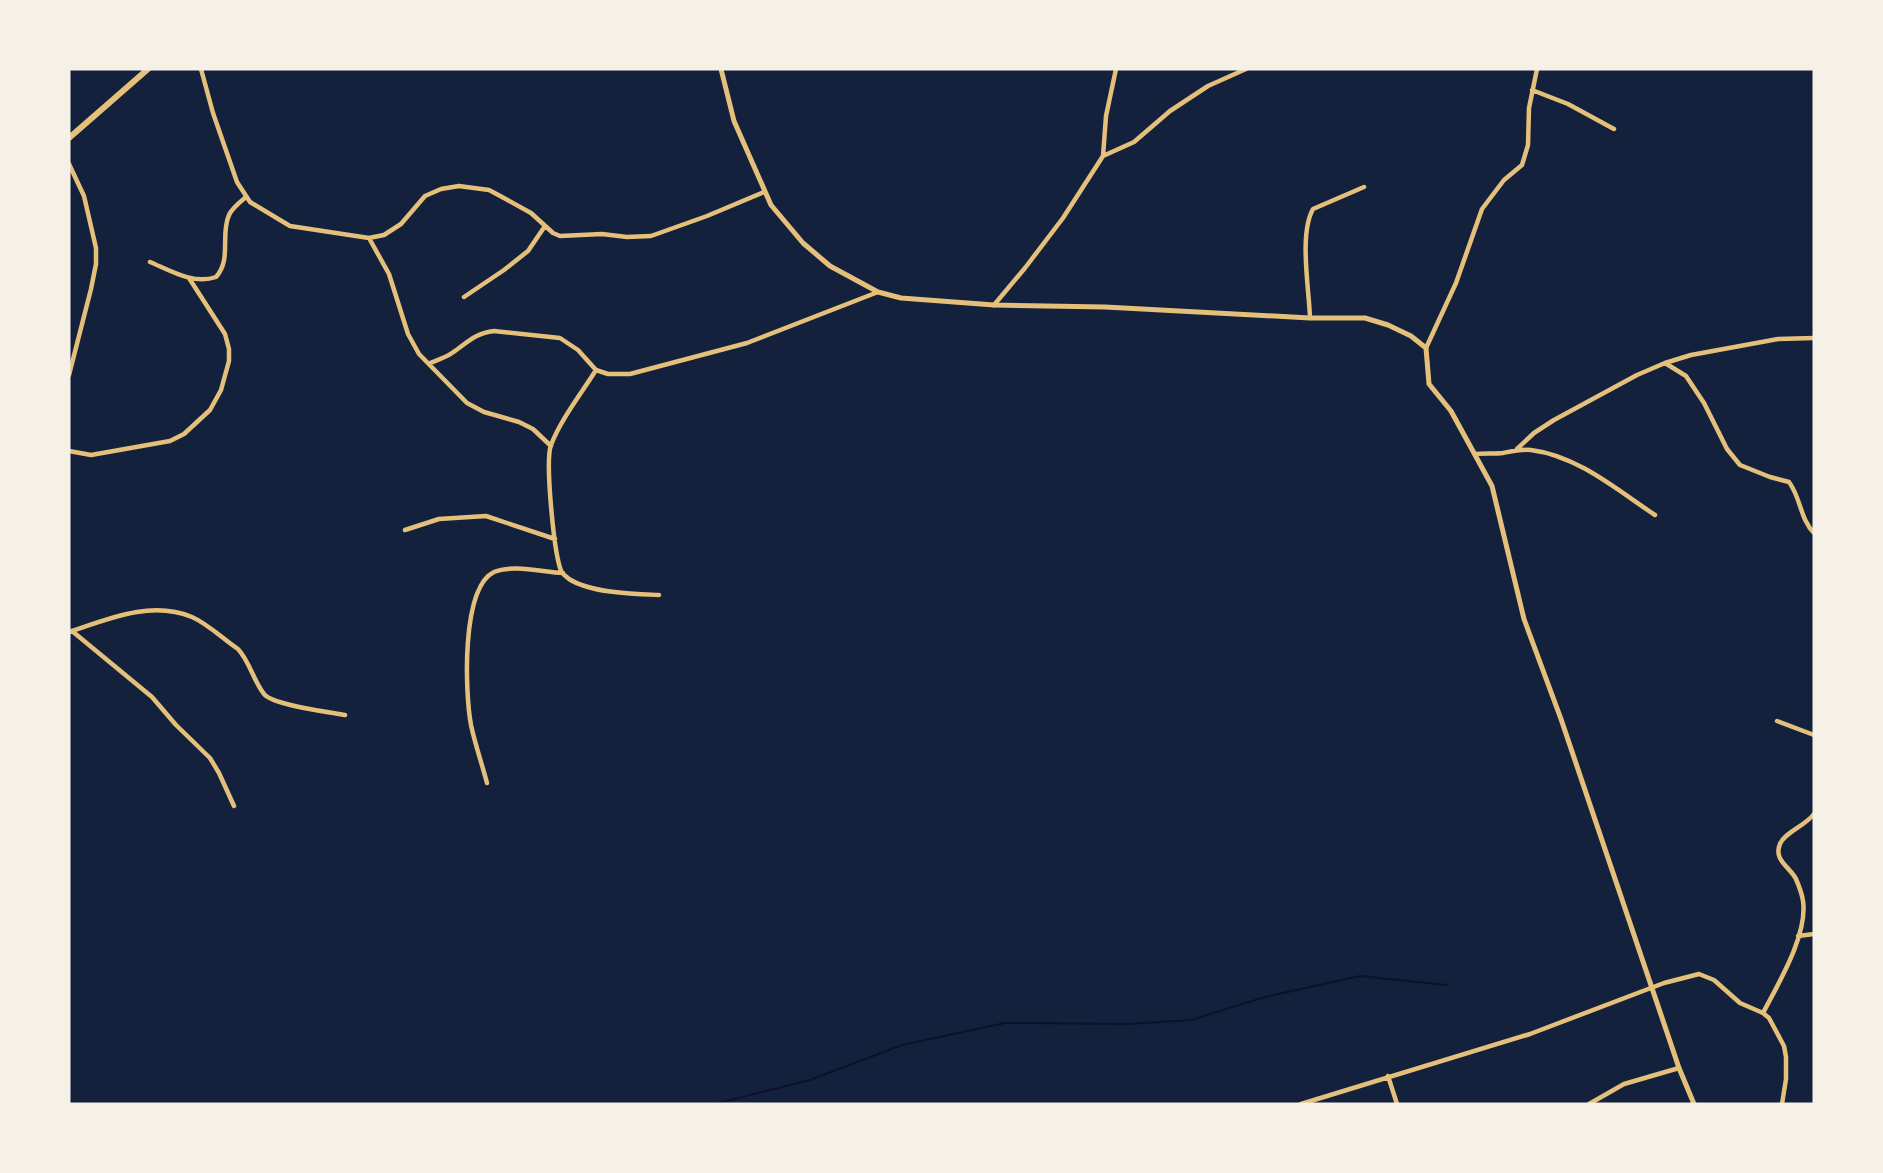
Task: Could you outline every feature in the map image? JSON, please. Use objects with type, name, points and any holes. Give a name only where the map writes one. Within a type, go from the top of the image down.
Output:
[{"type":"main road","points":[[69,138],[148,69]]},
{"type":"street","points":[[201,69],[237,182],[256,207],[290,226],[369,238],[384,235],[401,224],[425,196],[459,186],[489,190],[531,213],[553,233],[560,236],[602,234],[627,237],[651,236],[764,192]]},
{"type":"street","points":[[721,69],[734,121],[771,205],[788,228],[830,266],[878,292],[901,298],[994,305],[1105,307],[1310,318],[1365,318],[1388,325],[1411,336],[1426,348]]},
{"type":"street","points":[[994,305],[1063,218],[1103,156],[1106,116],[1116,69]]},
{"type":"street","points":[[1103,156],[1134,142],[1170,111],[1208,86],[1246,69]]},
{"type":"street","points":[[1537,69],[1532,90],[1528,145],[1522,165],[1504,180],[1482,209],[1456,283],[1426,348],[1429,384],[1451,411],[1492,486],[1524,619],[1561,719],[1679,1068],[1694,1104]]},
{"type":"street","points":[[1532,90],[1568,104],[1614,129]]},
{"type":"street","points":[[69,164],[84,196],[96,248],[96,264],[91,289],[69,375]]},
{"type":"street","points":[[1310,318],[1306,238],[1308,217],[1312,209],[1364,187]]},
{"type":"street","points":[[150,262],[189,278],[209,279],[220,273],[225,258],[229,215],[246,196]]},
{"type":"street","points":[[464,297],[528,251],[545,226]]},
{"type":"street","points":[[369,238],[388,274],[408,334],[419,354],[467,403],[484,412],[519,422],[538,433],[551,446]]},
{"type":"street","points":[[69,452],[91,455],[170,441],[184,435],[210,410],[221,390],[229,361],[229,349],[225,334],[189,278]]},
{"type":"street","points":[[430,363],[452,354],[473,336],[494,331],[560,338],[578,350],[596,370],[608,374],[630,374],[747,343],[878,292]]},
{"type":"street","points":[[1517,449],[1554,420],[1637,375],[1665,363],[1692,355],[1778,339],[1814,338]]},
{"type":"street","points":[[1665,363],[1686,376],[1704,403],[1727,449],[1740,465],[1789,482],[1800,503],[1805,522],[1814,532]]},
{"type":"street","points":[[562,573],[555,539],[548,457],[551,446],[596,370]]},
{"type":"street","points":[[1475,454],[1502,453],[1517,449],[1533,450],[1558,457],[1584,468],[1655,515]]},
{"type":"street","points":[[405,530],[440,519],[486,516],[555,539]]},
{"type":"street","points":[[487,783],[471,724],[467,655],[472,607],[484,579],[502,570],[562,573],[571,580],[586,586],[659,595]]},
{"type":"street","points":[[70,631],[118,615],[149,611],[192,617],[238,649],[260,688],[269,699],[345,715]]},
{"type":"street","points":[[70,631],[152,697],[176,725],[210,758],[234,806]]},
{"type":"street","points":[[1777,721],[1814,735]]},
{"type":"street","points":[[1763,1013],[1793,957],[1804,903],[1796,879],[1781,861],[1779,850],[1783,839],[1814,814]]},
{"type":"street","points":[[1798,936],[1814,934]]},
{"type":"street","points":[[1301,1104],[1388,1076],[1469,1054],[1530,1034],[1653,987],[1699,974],[1714,980],[1740,1003],[1763,1013],[1777,1030],[1784,1046],[1786,1079],[1782,1104]]},
{"type":"street","points":[[1588,1104],[1624,1084],[1679,1068]]},
{"type":"street","points":[[1388,1076],[1397,1104]]},
{"type":"waterway","points":[[714,1104],[810,1080],[902,1045],[1005,1023],[1129,1024],[1191,1020],[1265,997],[1360,976],[1447,985]]}]
